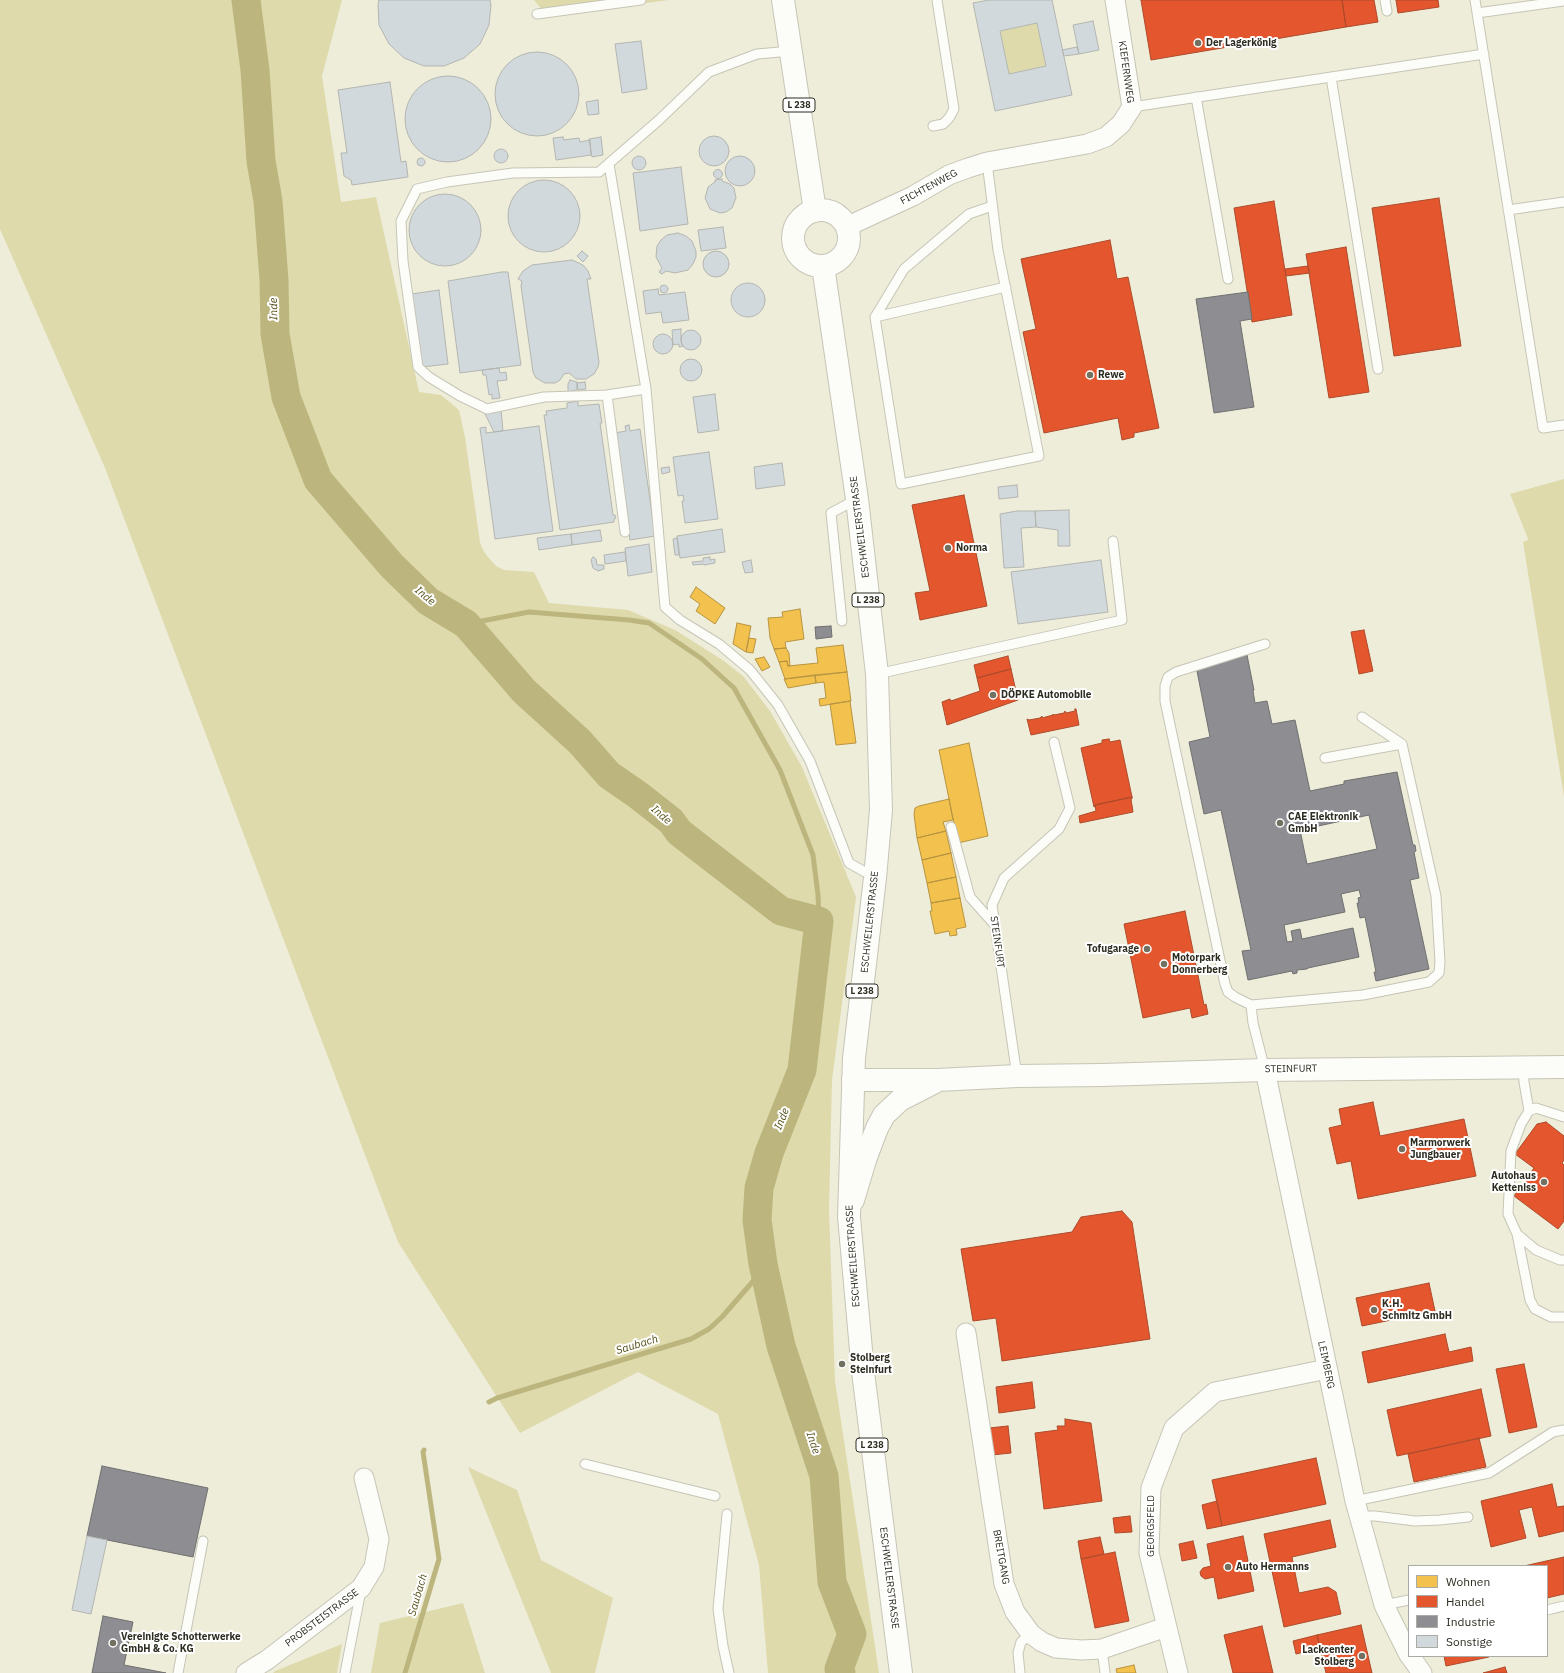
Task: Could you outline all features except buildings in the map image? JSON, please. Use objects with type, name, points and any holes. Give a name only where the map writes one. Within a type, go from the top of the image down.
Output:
[{"type":"main road","name":"L 238","points":[[783,0],[815,211]]},
{"type":"main road","points":[[815,211],[830,212],[837,216],[846,227],[848,241],[844,254],[838,260],[823,266],[810,264],[798,255],[792,237],[794,228],[799,220],[806,214],[815,211]]},
{"type":"main road","name":"ESCHWEILERSTRASSE","points":[[823,266],[857,499],[877,674],[881,810],[853,1080],[849,1217],[863,1372],[901,1673]]},
{"type":"main road","name":"STEINFURT","points":[[853,1080],[937,1080],[1017,1076],[1110,1075],[1265,1070],[1524,1066],[1564,1067]]},
{"type":"main road","points":[[849,1217],[865,1160],[877,1128],[884,1115],[900,1100],[937,1080]]},
{"type":"street","name":"KIEFERNWEG","points":[[1087,144],[1106,137],[1121,124],[1132,107],[1115,0]]},
{"type":"street","name":"FICHTENWEG","points":[[846,227],[913,196],[949,175],[987,162],[1087,144]]},
{"type":"street","name":"LEIMBERG","points":[[1265,1070],[1357,1509],[1384,1605],[1408,1653]]},
{"type":"street","name":"BREITGANG","points":[[966,1333],[1004,1584],[1015,1612],[1031,1634],[1042,1642],[1056,1648],[1082,1650],[1102,1649],[1166,1627]]},
{"type":"street","name":"GEORGSFELD","points":[[1178,1673],[1149,1553],[1151,1488],[1174,1428],[1216,1392],[1327,1369]]},
{"type":"street","name":"PROBSTEISTRASSE","points":[[246,1673],[267,1660],[361,1588],[374,1567],[379,1539],[364,1478]]},
{"type":"street","name":"LEIMBERG","points":[[1410,1657],[1422,1673]]},
{"type":"lane","points":[[537,14],[641,0]]},
{"type":"lane","points":[[933,126],[943,124],[949,118],[954,109],[937,0]]},
{"type":"lane","points":[[1385,0],[1387,11]]},
{"type":"lane","points":[[1475,0],[1543,428],[1564,425]]},
{"type":"lane","points":[[1477,13],[1564,1]]},
{"type":"lane","points":[[646,389],[607,395],[544,397],[487,409],[460,396],[429,377],[418,367],[403,262],[401,221],[417,189],[447,182],[513,173],[599,172],[659,120],[709,72],[757,54],[791,51]]},
{"type":"lane","points":[[1132,107],[1484,54]]},
{"type":"lane","points":[[1331,77],[1378,369]]},
{"type":"lane","points":[[1196,97],[1228,279]]},
{"type":"lane","points":[[987,162],[998,250],[1039,456],[900,484],[875,317],[904,269],[969,214],[992,206]]},
{"type":"lane","points":[[609,164],[646,389],[665,607],[680,620],[719,644],[750,670],[778,705],[810,761],[849,863],[875,878]]},
{"type":"lane","points":[[1508,210],[1564,202]]},
{"type":"lane","points":[[875,317],[1006,287]]},
{"type":"lane","points":[[607,395],[625,532]]},
{"type":"lane","points":[[842,621],[831,513],[857,499]]},
{"type":"lane","points":[[877,674],[1122,620],[1113,541]]},
{"type":"lane","points":[[1265,644],[1176,672],[1168,677],[1165,686],[1165,701],[1225,984],[1228,992],[1234,998],[1251,1005],[1363,995],[1429,982],[1439,973],[1440,962],[1436,896],[1402,744],[1362,717]]},
{"type":"lane","name":"STEINFURT","points":[[1017,1076],[992,905],[1004,878],[1059,829],[1070,808],[1054,742]]},
{"type":"lane","points":[[1325,758],[1402,744]]},
{"type":"lane","points":[[951,827],[970,897],[994,924]]},
{"type":"lane","points":[[1251,1005],[1253,1023],[1265,1070]]},
{"type":"lane","points":[[1524,1066],[1524,1082],[1529,1111]]},
{"type":"lane","points":[[1564,1117],[1536,1108],[1529,1111],[1521,1124],[1511,1151],[1508,1214],[1517,1234],[1530,1300],[1535,1309],[1551,1317],[1564,1317]]},
{"type":"lane","points":[[1517,1234],[1536,1250],[1560,1260],[1564,1260]]},
{"type":"lane","points":[[1357,1509],[1489,1473],[1553,1432],[1564,1430]]},
{"type":"lane","points":[[585,1464],[715,1496]]},
{"type":"lane","points":[[1357,1509],[1375,1516],[1415,1521],[1468,1517]]},
{"type":"lane","points":[[727,1514],[718,1609],[723,1646],[729,1673]]},
{"type":"lane","points":[[178,1673],[203,1541]]},
{"type":"lane","points":[[345,1673],[361,1588]]},
{"type":"lane","points":[[1384,1605],[1408,1600]]},
{"type":"lane","points":[[1548,1610],[1564,1606]]},
{"type":"lane","points":[[1020,1673],[1018,1653],[1021,1642],[1031,1634]]},
{"type":"lane","points":[[1102,1649],[1105,1673]]},
{"type":"shaded area","points":[[0,0],[342,0],[322,76],[341,202],[376,197],[419,392],[441,395],[459,410],[465,437],[482,548],[496,566],[504,570],[534,572],[549,603],[628,610],[675,630],[724,661],[743,676],[770,711],[802,767],[856,897],[832,1080],[829,1209],[835,1381],[879,1673],[768,1673],[759,1565],[718,1414],[638,1372],[520,1433],[398,1242],[105,468],[0,229]]},
{"type":"shaded area","points":[[534,0],[669,0],[547,16]]},
{"type":"shaded area","points":[[1037,23],[1046,66],[1009,74],[1000,31]]},
{"type":"shaded area","points":[[1564,479],[1564,797],[1523,542],[1528,540],[1510,494]]},
{"type":"shaded area","points":[[468,1467],[517,1490],[541,1560],[613,1598],[595,1673],[551,1673]]},
{"type":"shaded area","points":[[463,1603],[485,1673],[371,1673],[380,1623]]},
{"type":"shaded area","points":[[342,1644],[337,1673],[273,1673],[275,1671]]},
{"type":"waterway","name":"Inde","points":[[246,0],[255,70],[261,161],[268,201],[274,280],[275,334],[286,397],[318,480],[392,566],[428,601],[466,624],[524,691],[580,742],[609,775],[638,795],[671,821],[679,832],[781,911],[819,921],[802,1070],[769,1153],[759,1188],[757,1220],[763,1264],[781,1346],[824,1476],[832,1582],[852,1634],[839,1669],[841,1673]]},
{"type":"waterway","points":[[466,624],[529,612],[629,620],[649,623],[702,659],[734,688],[780,770],[813,855],[818,895],[819,921]]},
{"type":"waterway","name":"Saubach","points":[[489,1402],[497,1398],[691,1339],[709,1329],[722,1317],[755,1279],[763,1264]]},
{"type":"waterway","name":"Saubach","points":[[405,1673],[439,1559],[423,1452],[424,1450]]},
{"type":"place","name":"Der Lagerkönig","points":[[1198,43]]},
{"type":"place","name":"Rewe","points":[[1090,375]]},
{"type":"place","name":"Norma","points":[[948,548]]},
{"type":"place","name":"DÖPKE Automobile","points":[[993,695]]},
{"type":"place","name":"CAE Elektronik GmbH","points":[[1280,823]]},
{"type":"place","name":"Tofugarage","points":[[1147,949]]},
{"type":"place","name":"Motorpark Donnerberg","points":[[1164,964]]},
{"type":"place","name":"Marmorwerk Jungbauer","points":[[1402,1149]]},
{"type":"place","name":"Autohaus Ketteniss","points":[[1544,1182]]},
{"type":"place","name":"K.H. Schmitz GmbH","points":[[1374,1310]]},
{"type":"place","name":"Stolberg Steinfurt","points":[[842,1364]]},
{"type":"place","name":"Auto Hermanns","points":[[1228,1567]]},
{"type":"place","name":"Vereinigte Schotterwerke GmbH & Co. KG","points":[[113,1643]]},
{"type":"place","name":"Lackcenter Stolberg","points":[[1362,1656]]}]
